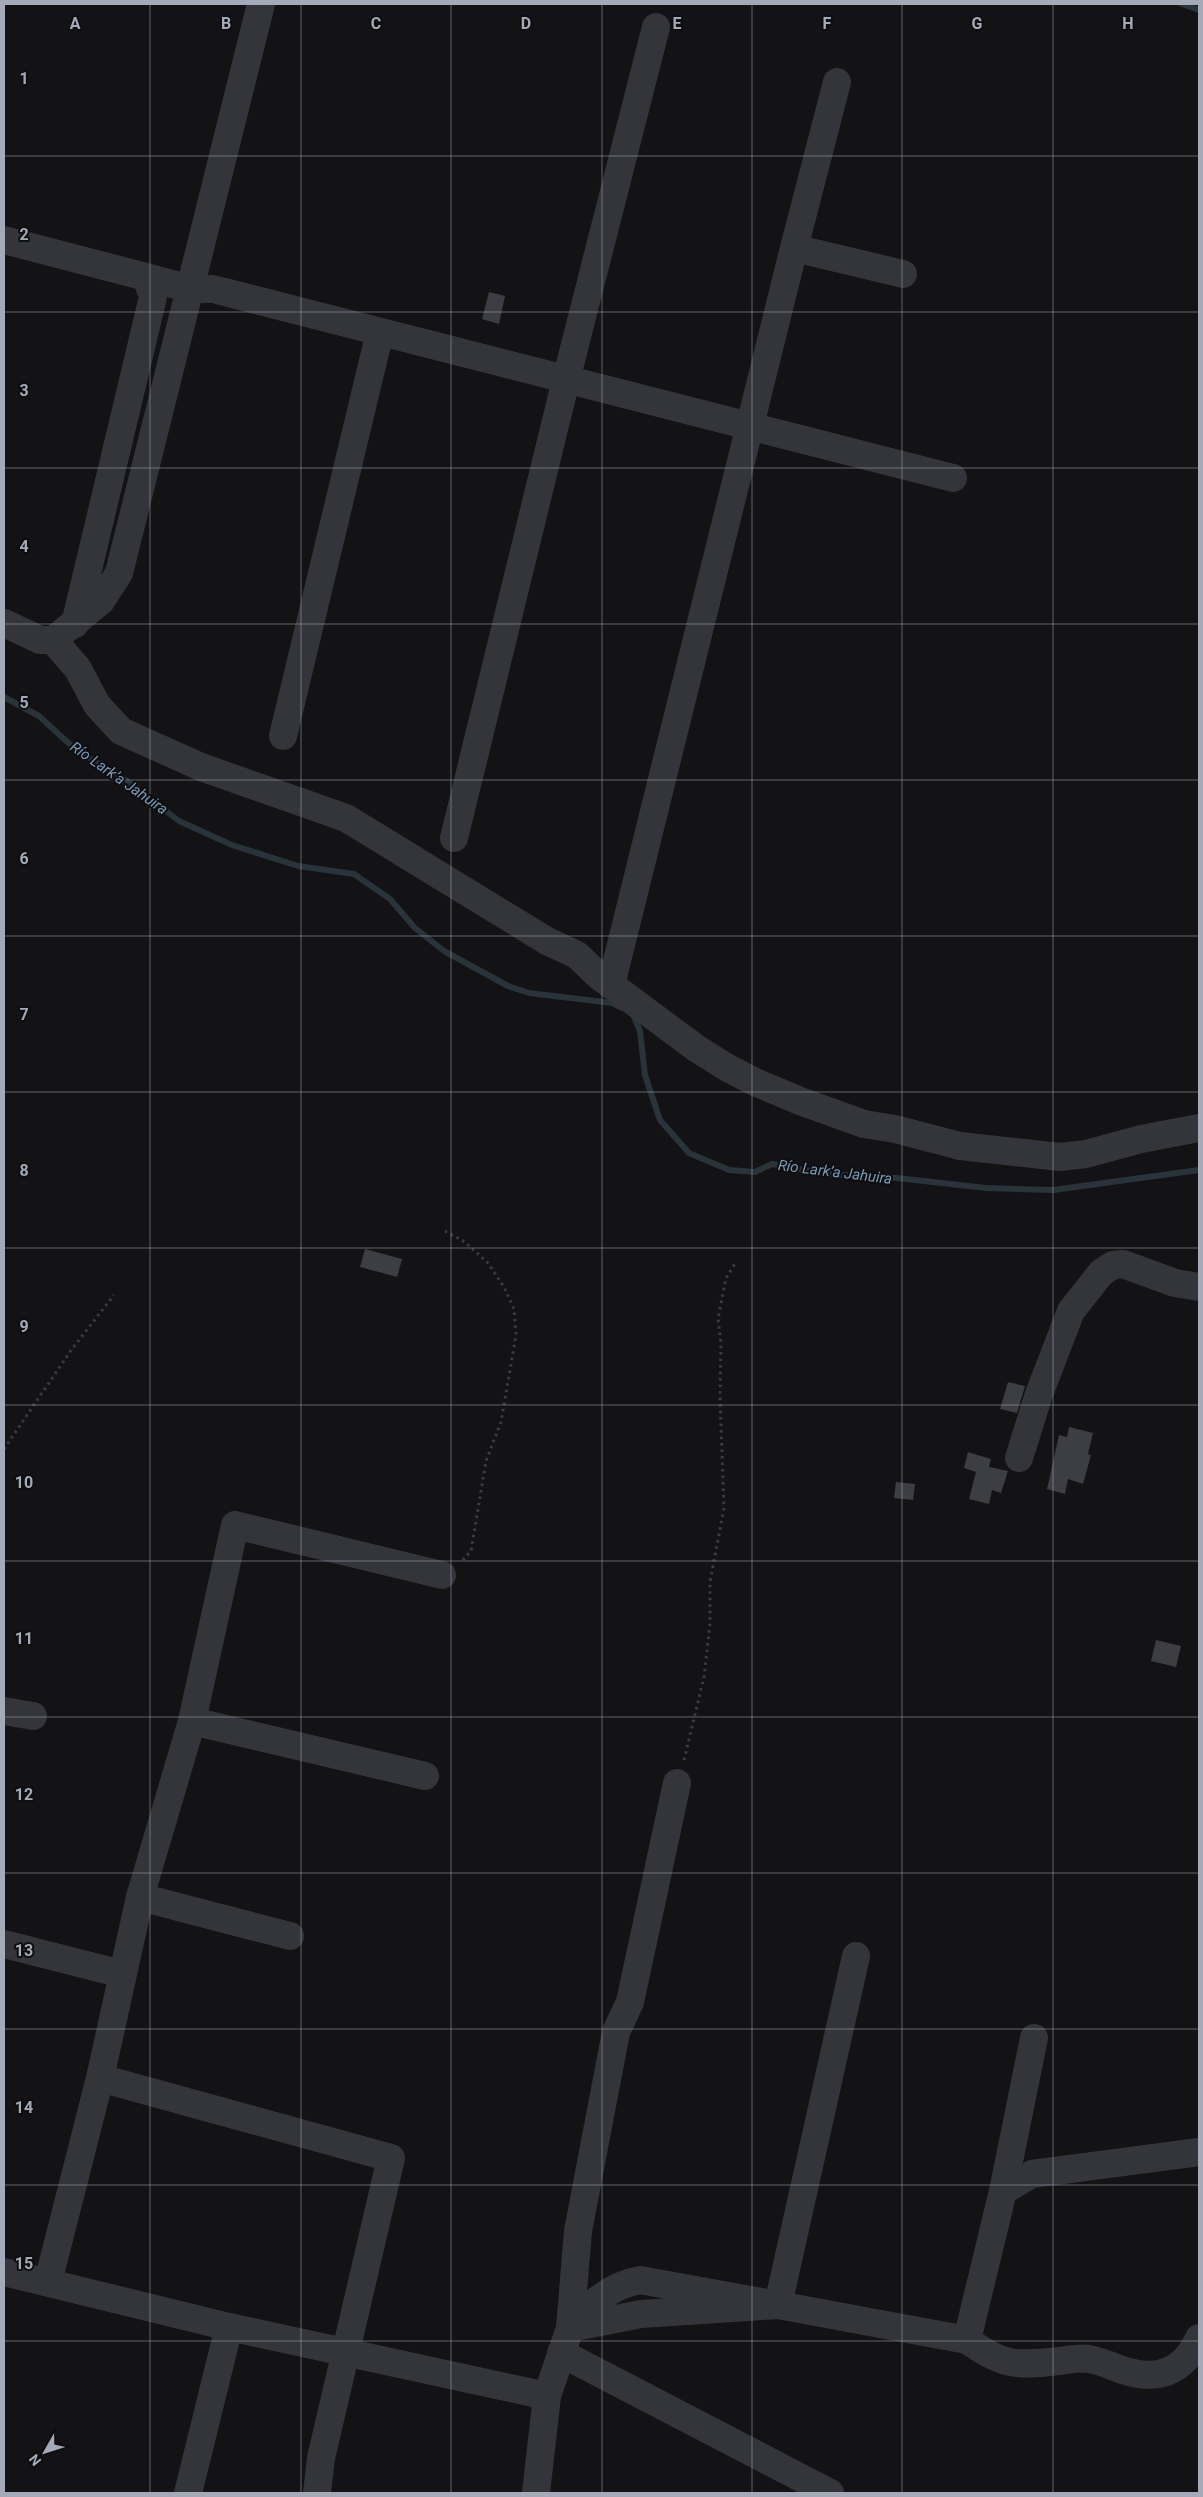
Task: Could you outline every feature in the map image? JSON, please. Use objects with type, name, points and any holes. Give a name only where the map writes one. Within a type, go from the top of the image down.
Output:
[{"type":"street","points":[[4,623],[33,637],[64,632],[101,601],[119,573],[261,4]]},
{"type":"street","points":[[454,838],[566,380],[656,27]]},
{"type":"street","points":[[611,985],[837,82]]},
{"type":"street","points":[[4,240],[191,289],[213,289],[953,478]]},
{"type":"street","points":[[794,248],[903,274]]},
{"type":"street","points":[[146,277],[153,297],[64,632],[78,669],[97,705],[121,731],[201,767],[346,818],[547,940],[577,955],[611,985],[696,1048],[726,1067],[755,1082],[800,1101],[864,1124],[895,1129],[960,1146],[1060,1157],[1086,1154],[1141,1139],[1199,1128]]},
{"type":"street","points":[[283,736],[380,332]]},
{"type":"street","points":[[1019,1458],[1039,1394],[1071,1311],[1101,1272],[1113,1265],[1123,1264],[1175,1283],[1199,1288]]},
{"type":"street","points":[[48,2282],[100,2078],[140,1897],[192,1721],[235,1525],[442,1575]]},
{"type":"street","points":[[4,1710],[33,1716]]},
{"type":"street","points":[[192,1721],[425,1776]]},
{"type":"street","points":[[536,2493],[546,2396],[566,2341],[578,2230],[614,2041],[616,2032],[630,2002],[677,1782]]},
{"type":"street","points":[[140,1897],[290,1936]]},
{"type":"street","points":[[4,1944],[122,1974]]},
{"type":"street","points":[[778,2305],[856,1956]]},
{"type":"street","points":[[967,2340],[1002,2191],[1034,2038]]},
{"type":"street","points":[[100,2078],[391,2158],[321,2458],[317,2493]]},
{"type":"street","points":[[1002,2191],[1032,2174],[1199,2152]]},
{"type":"street","points":[[4,2272],[230,2327],[546,2396]]},
{"type":"street","points":[[566,2341],[641,2314],[778,2305],[967,2340],[989,2356],[1016,2365],[1089,2358],[1131,2373],[1158,2374],[1175,2370],[1193,2352],[1199,2338]]},
{"type":"street","points":[[188,2493],[230,2327]]},
{"type":"street","points":[[566,2341],[830,2493]]},
{"type":"path","points":[[442,1575],[457,1567],[470,1551],[486,1461],[501,1422],[516,1335],[514,1309],[504,1287],[488,1263],[465,1242],[445,1231]]},
{"type":"path","points":[[677,1782],[691,1736],[704,1677],[710,1624],[710,1582],[724,1508],[720,1397],[721,1344],[718,1319],[726,1278],[736,1262]]},
{"type":"path","points":[[4,1449],[72,1349],[114,1295]]},
{"type":"building","points":[[489,292],[505,296],[499,324],[482,319]]},
{"type":"building","points":[[365,1249],[402,1259],[397,1277],[360,1267]]},
{"type":"building","points":[[1008,1382],[1025,1386],[1017,1413],[1000,1409]]},
{"type":"building","points":[[1069,1427],[1093,1433],[1088,1454],[1091,1455],[1083,1484],[1068,1479],[1065,1494],[1047,1489],[1059,1435],[1067,1437]]},
{"type":"building","points":[[968,1452],[991,1459],[989,1467],[1008,1471],[1001,1493],[992,1490],[989,1504],[969,1499],[976,1472],[964,1468]]},
{"type":"building","points":[[896,1482],[915,1484],[913,1500],[894,1498]]},
{"type":"building","points":[[1156,1640],[1181,1646],[1176,1667],[1151,1661]]},
{"type":"waterway","points":[[1182,4],[1199,10]]},
{"type":"waterway","name":"Río Lark’a Jahuira","points":[[4,697],[39,716],[76,750],[126,780],[179,821],[232,845],[298,866],[354,874],[390,899],[415,928],[444,951],[508,986],[529,993],[612,1003],[622,1008]]},
{"type":"waterway","name":"Río Lark’a Jahuira","points":[[633,1014],[640,1031],[645,1075],[660,1120],[689,1153],[729,1170],[755,1172],[772,1164],[826,1174],[897,1178],[986,1188],[1053,1190],[1199,1170]]}]
